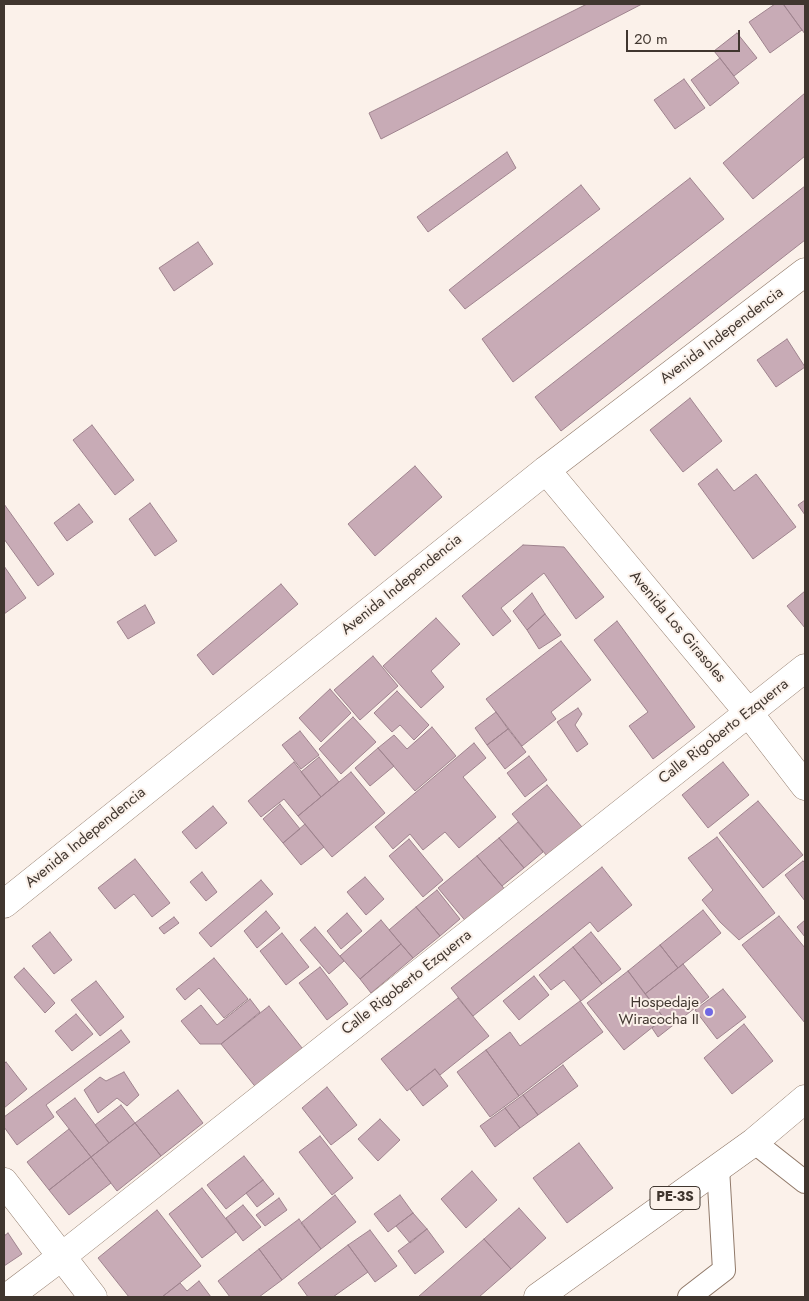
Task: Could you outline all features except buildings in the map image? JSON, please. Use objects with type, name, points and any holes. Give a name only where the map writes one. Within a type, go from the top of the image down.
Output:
[{"type":"main road","name":"Avenida Independencia","points":[[4,904],[546,470],[805,272]]},
{"type":"main road","name":"Avenida Los Girasoles","points":[[546,470],[748,712],[805,786]]},
{"type":"main road","name":"Calle Rigoberto Ezquerra","points":[[8,1297],[62,1257],[805,668]]},
{"type":"main road","name":"PE-3S","points":[[538,1297],[754,1142],[805,1099]]},
{"type":"main road","points":[[4,1182],[93,1297]]},
{"type":"lane","points":[[754,1142],[805,1182]]},
{"type":"lane","points":[[689,1297],[724,1270],[718,1168]]},
{"type":"place","name":"Hospedaje Wiracocha II","points":[[709,1012]]}]
